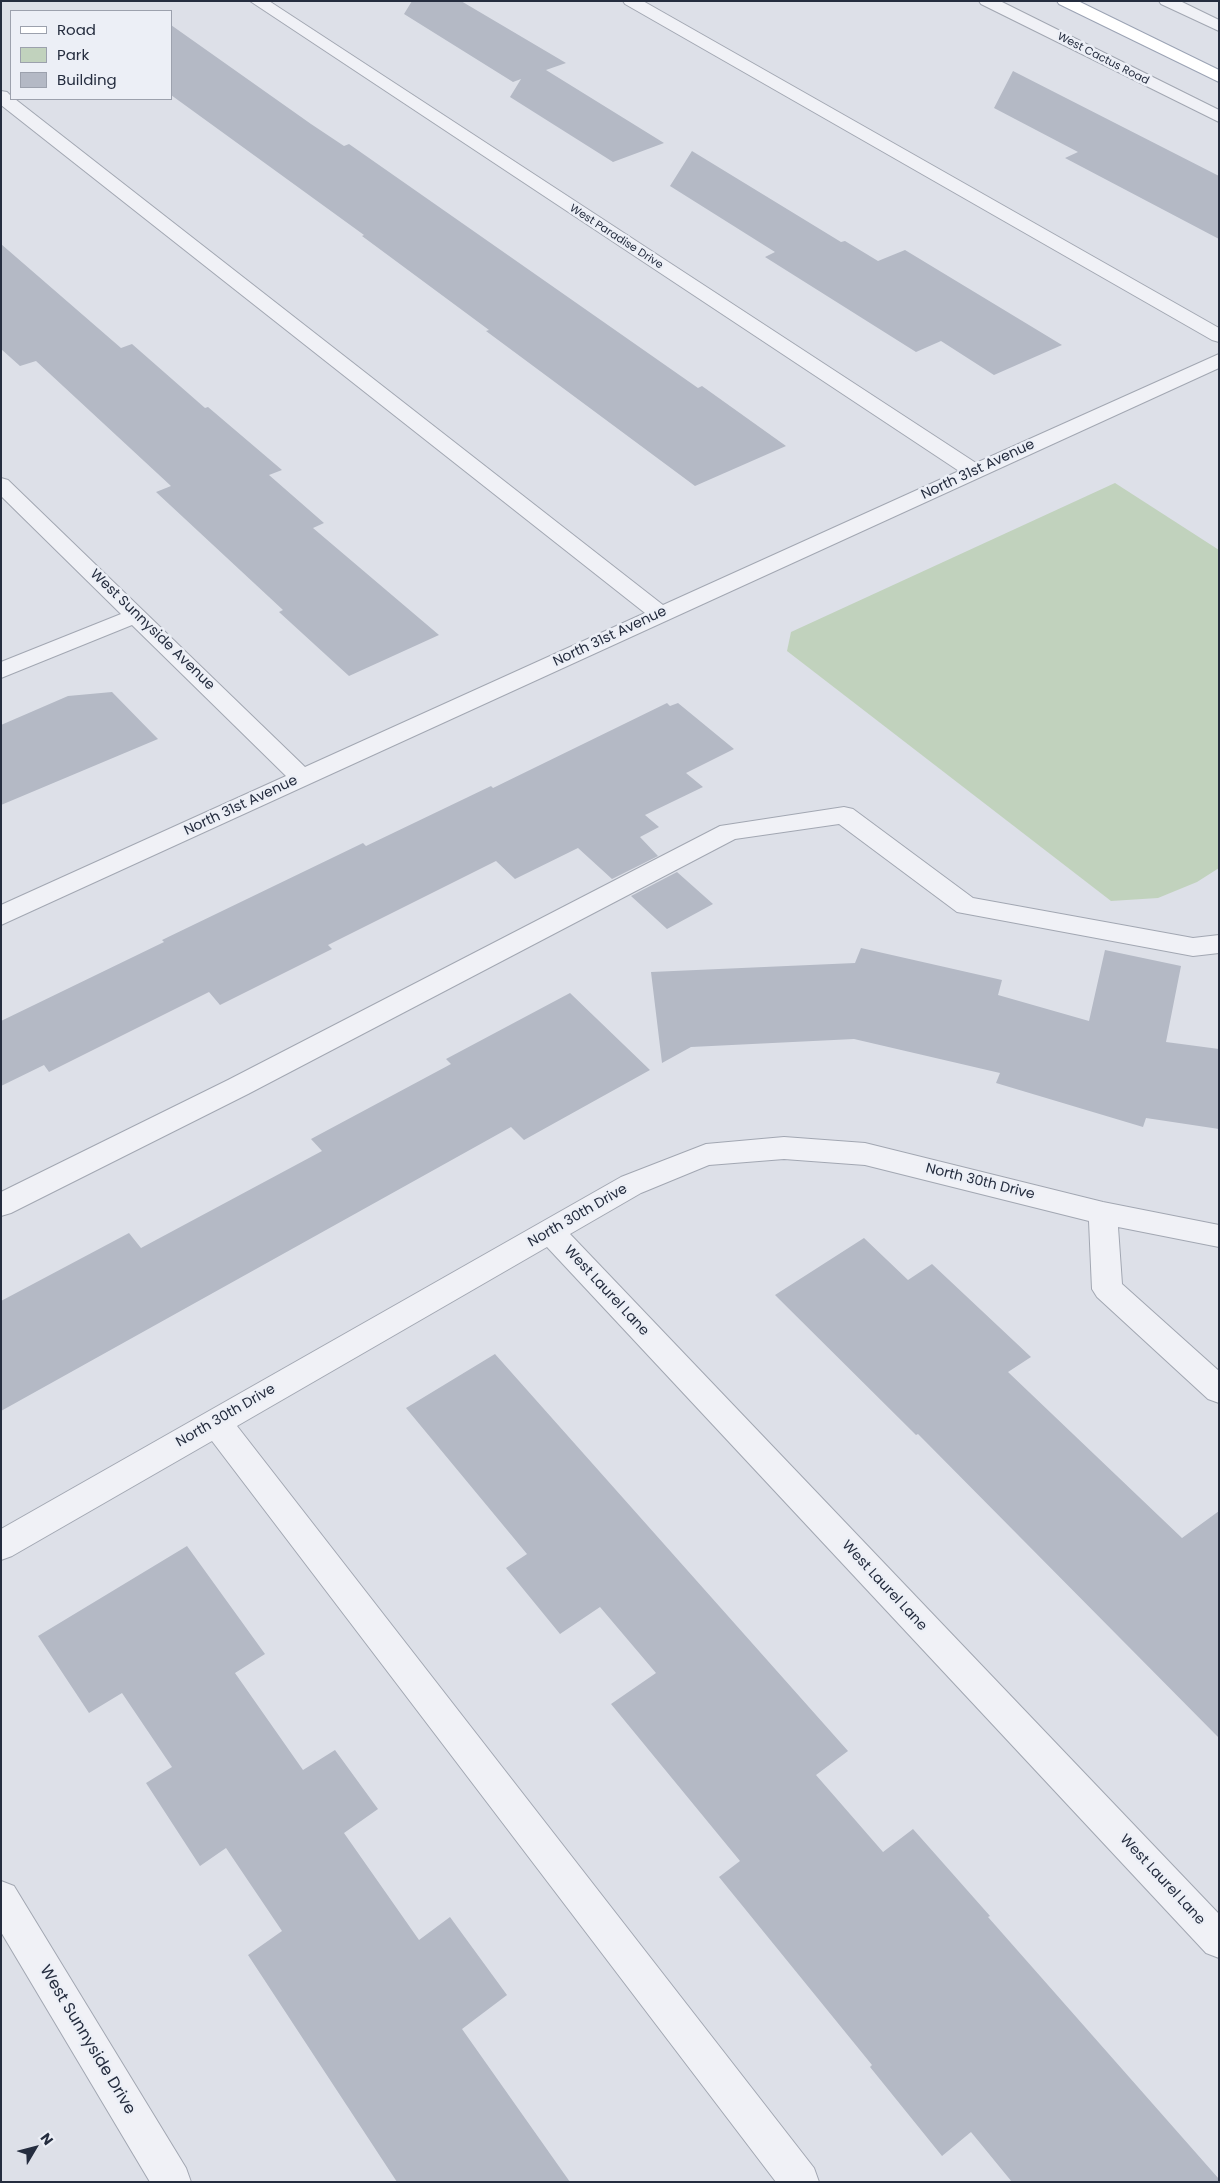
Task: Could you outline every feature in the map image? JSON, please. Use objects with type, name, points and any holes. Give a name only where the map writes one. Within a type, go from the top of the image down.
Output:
[{"type":"main road","points":[[1065,1],[1219,76]]},
{"type":"street","points":[[631,1],[1219,336]]},
{"type":"street","name":"West Cactus Road","points":[[987,1],[1219,117]]},
{"type":"street","points":[[1167,1],[1219,26]]},
{"type":"street","name":"West Paradise Drive","points":[[262,2],[975,472]]},
{"type":"street","points":[[1,96],[660,614]]},
{"type":"street","name":"North 31st Avenue","points":[[1,916],[1219,360]]},
{"type":"street","name":"West Sunnyside Avenue","points":[[4,490],[137,615],[302,778]]},
{"type":"street","points":[[1,671],[137,615]]},
{"type":"street","points":[[1,1205],[238,1087],[729,832],[844,815],[966,906],[1193,947],[1219,944]]},
{"type":"street","name":"North 30th Drive","points":[[1,1546],[631,1185],[706,1155],[784,1148],[865,1154],[1103,1213],[1219,1236]]},
{"type":"street","points":[[1103,1213],[1107,1290],[1219,1390]]},
{"type":"street","name":"West Laurel Lane","points":[[550,1232],[1219,1940]]},
{"type":"street","points":[[216,1422],[800,2182]]},
{"type":"street","name":"West Sunnyside Drive","points":[[1,1898],[172,2182]]},
{"type":"green space","points":[[1115,483],[1219,550],[1219,868],[1197,882],[1158,898],[1111,901],[787,651],[791,632]]},
{"type":"building","points":[[412,1],[461,1],[566,63],[546,70],[664,143],[613,162],[510,97],[521,79],[513,82],[404,14]]},
{"type":"building","points":[[172,26],[311,124],[344,146],[349,144],[698,388],[702,386],[786,446],[695,486],[486,331],[489,330],[362,236],[364,235],[172,96]]},
{"type":"building","points":[[1013,71],[1219,176],[1219,239],[1065,158],[1078,152],[994,108]]},
{"type":"building","points":[[692,151],[841,242],[845,241],[878,261],[905,250],[1062,345],[994,375],[941,341],[916,352],[765,257],[775,252],[670,186]]},
{"type":"building","points":[[1,244],[121,348],[132,344],[205,408],[208,407],[282,470],[269,475],[324,523],[313,528],[439,635],[349,676],[279,612],[283,610],[156,492],[171,486],[36,361],[20,366],[1,349]]},
{"type":"building","points":[[112,692],[158,739],[1,805],[1,725],[68,696]]},
{"type":"building","points":[[667,703],[670,706],[678,703],[734,749],[686,773],[703,787],[645,815],[659,827],[640,837],[658,856],[612,879],[578,848],[515,879],[496,861],[328,945],[332,949],[220,1005],[209,992],[49,1072],[44,1065],[1,1086],[1,1021],[164,942],[162,940],[363,843],[366,846],[491,786],[493,788]]},
{"type":"building","points":[[677,872],[713,904],[667,929],[631,896]]},
{"type":"building","points":[[861,948],[1002,980],[998,995],[1089,1021],[1105,950],[1181,966],[1166,1042],[1219,1049],[1219,1129],[1146,1118],[1143,1127],[996,1083],[1000,1073],[854,1039],[691,1047],[662,1063],[651,972],[855,963]]},
{"type":"building","points":[[570,993],[650,1070],[524,1140],[511,1127],[1,1411],[1,1301],[129,1233],[141,1248],[322,1151],[311,1139],[451,1064],[446,1059]]},
{"type":"building","points":[[864,1238],[908,1280],[932,1264],[1031,1357],[1008,1372],[1182,1538],[1219,1511],[1219,1738],[918,1434],[916,1435],[775,1295]]},
{"type":"building","points":[[495,1354],[848,1751],[816,1775],[883,1852],[913,1829],[1219,2179],[1219,2182],[1012,2182],[971,2132],[942,2156],[870,2067],[872,2065],[719,1877],[740,1861],[611,1704],[656,1673],[600,1607],[560,1634],[506,1568],[527,1554],[406,1408]]},
{"type":"building","points":[[187,1546],[265,1654],[235,1673],[303,1770],[335,1750],[378,1809],[344,1833],[419,1940],[450,1917],[507,1995],[462,2029],[570,2182],[397,2182],[248,1955],[282,1931],[226,1848],[200,1866],[146,1783],[172,1767],[122,1693],[89,1713],[38,1636]]}]
